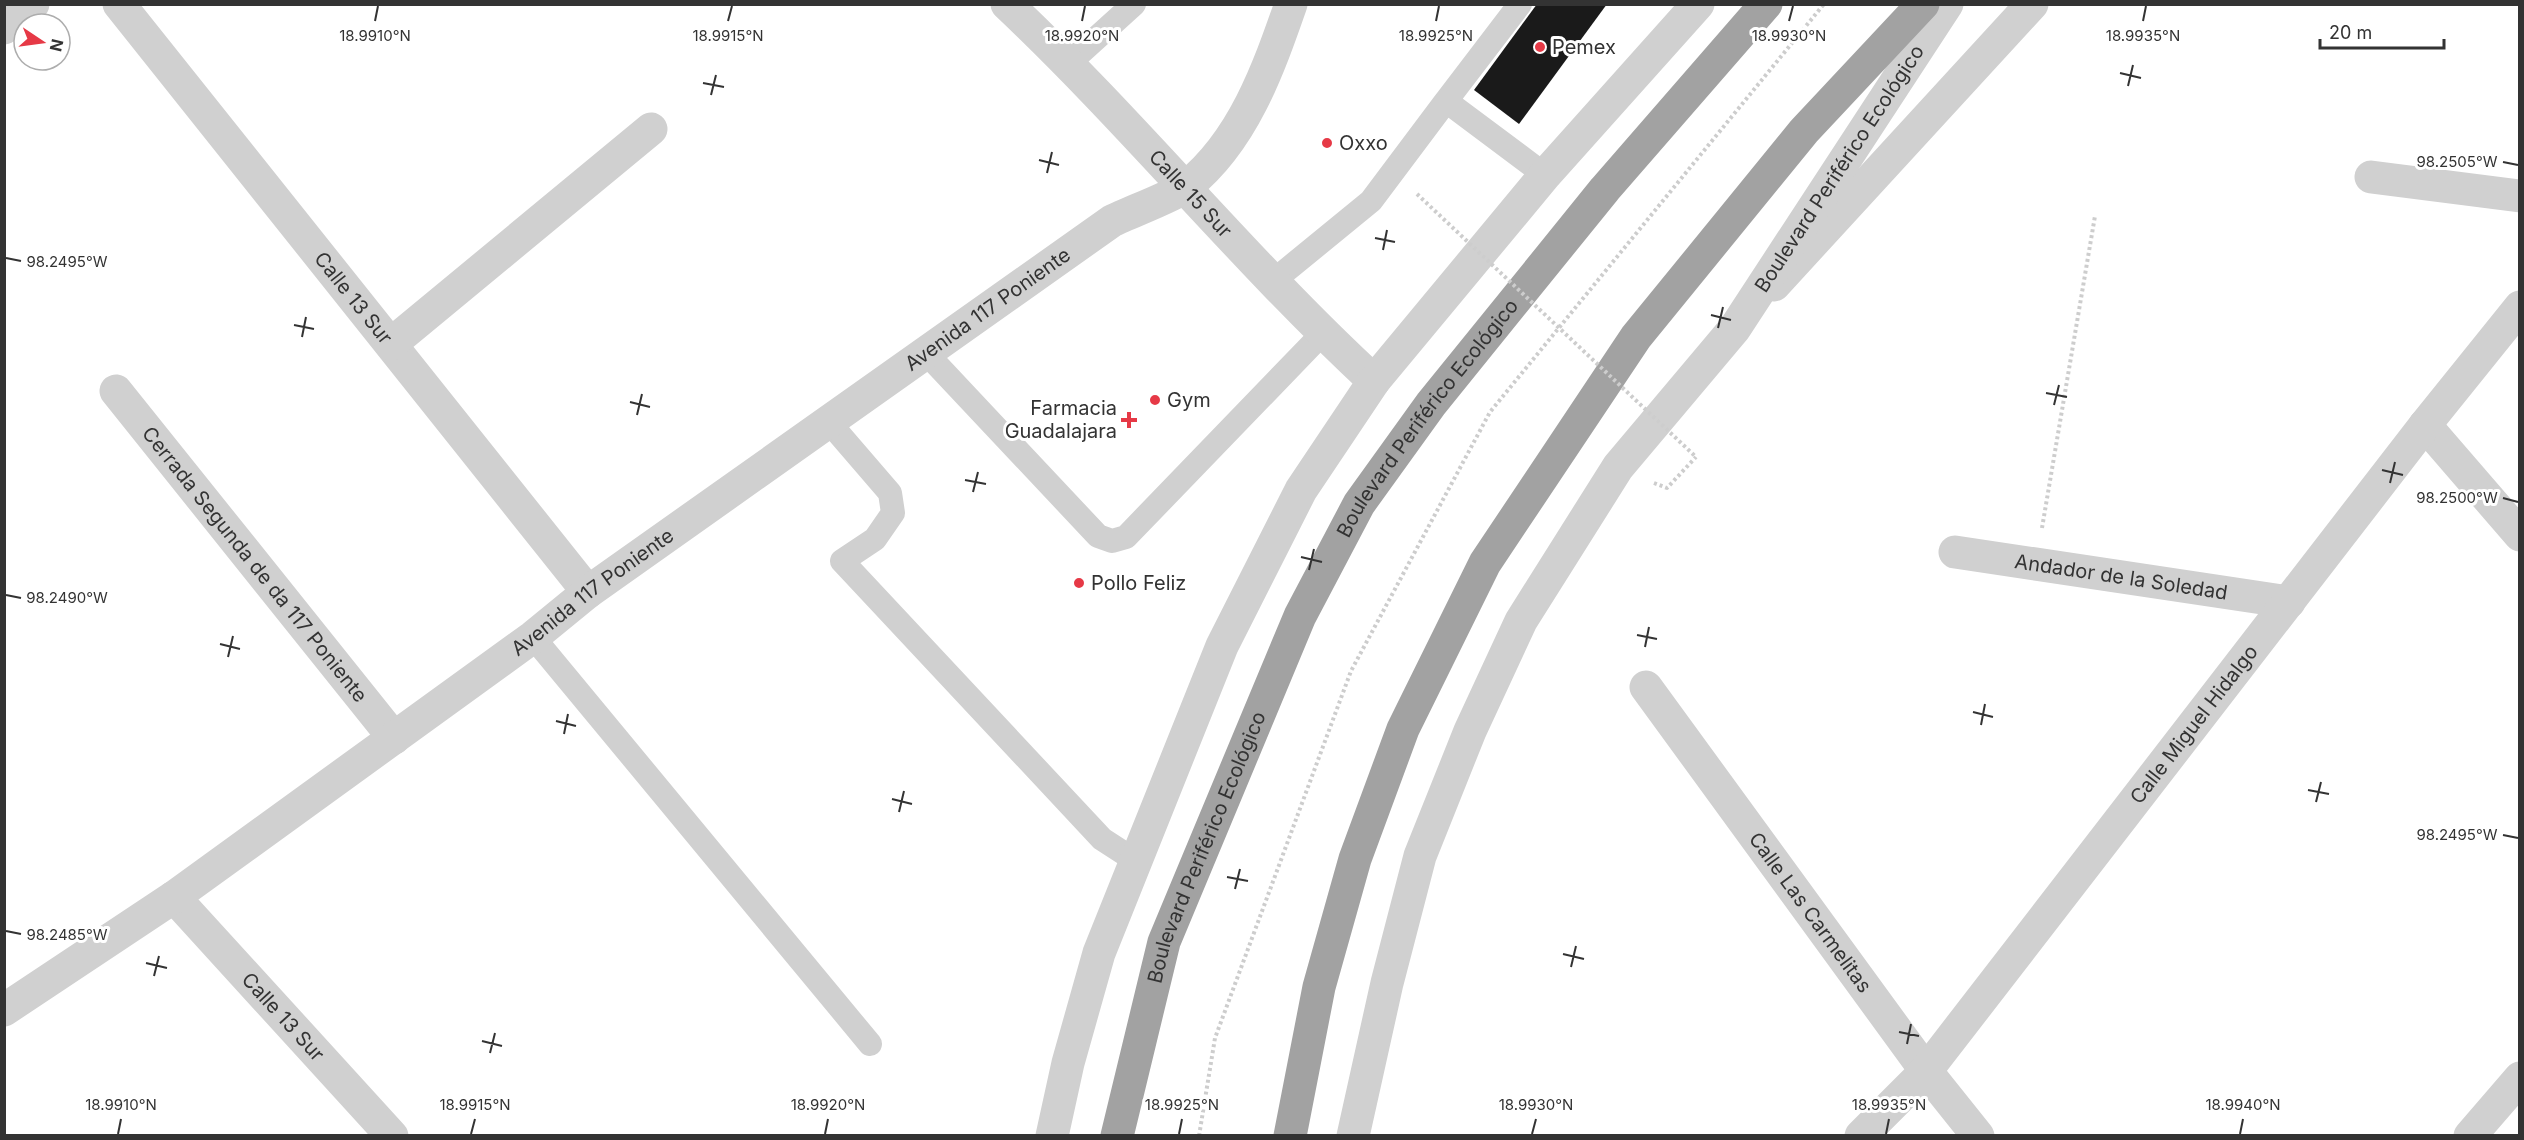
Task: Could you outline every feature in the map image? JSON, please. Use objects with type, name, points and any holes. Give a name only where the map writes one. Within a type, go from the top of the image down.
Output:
[{"type":"highway","name":"Boulevard Periférico Ecológico","points":[[1117,1136],[1164,942],[1300,615],[1359,504],[1431,404],[1605,189],[1766,4]]},
{"type":"highway","name":"Boulevard Periférico Ecológico","points":[[1290,1136],[1319,987],[1355,859],[1403,729],[1485,563],[1636,337],[1804,131],[1923,4]]},
{"type":"street","points":[[4,28],[33,4]]},
{"type":"street","name":"Calle 13 Sur","points":[[119,4],[588,592]]},
{"type":"street","name":"Calle 15 Sur","points":[[1007,4],[1069,63],[1322,334],[1374,381]]},
{"type":"street","points":[[1186,187],[1230,140],[1268,71],[1291,4]]},
{"type":"street","points":[[1052,1136],[1068,1063],[1100,953],[1222,646],[1301,490],[1374,381],[1545,175],[1698,4]]},
{"type":"street","name":"Boulevard Periférico Ecológico","points":[[1353,1136],[1387,983],[1420,856],[1470,731],[1521,621],[1618,467],[1735,328],[1947,4]]},
{"type":"street","points":[[1735,328],[2032,4]]},
{"type":"street","points":[[390,344],[651,129]]},
{"type":"street","points":[[2371,177],[2520,196]]},
{"type":"street","name":"Avenida 117 Poniente","points":[[4,1010],[174,897],[533,637],[588,592],[1112,221],[1186,187]]},
{"type":"street","name":"Calle Miguel Hidalgo","points":[[1861,1136],[1926,1071],[2425,425],[2520,307]]},
{"type":"street","name":"Cerrada Segunda de da 117 Poniente","points":[[116,391],[394,738]]},
{"type":"street","points":[[2425,425],[2520,535]]},
{"type":"street","name":"Andador de la Soledad","points":[[1955,552],[2289,602]]},
{"type":"street","name":"Calle Las Carmelitas","points":[[1646,687],[1926,1071],[1978,1136]]},
{"type":"street","name":"Calle 13 Sur","points":[[174,897],[392,1136]]},
{"type":"street","points":[[2470,1136],[2520,1078]]},
{"type":"lane","points":[[1069,63],[1134,4]]},
{"type":"lane","points":[[1272,282],[1371,201],[1520,4]]},
{"type":"lane","points":[[1446,101],[1545,175]]},
{"type":"lane","points":[[925,352],[1098,536],[1112,541],[1126,537],[1322,334]]},
{"type":"lane","points":[[828,421],[890,493],[893,513],[875,539],[842,561],[1102,839],[1136,861]]},
{"type":"lane","points":[[533,637],[870,1044]]},
{"type":"path","points":[[1417,194],[1696,457],[1667,488]]},
{"type":"path","points":[[2036,564],[2095,216]]},
{"type":"path","points":[[1199,1136],[1215,1038]]},
{"type":"building","name":"Pemex","points":[[1537,4],[1607,4],[1519,124],[1474,90]]},
{"type":"place","name":"Pemex","points":[[1540,47]]},
{"type":"place","name":"Oxxo","points":[[1327,143]]},
{"type":"place","name":"Gym","points":[[1155,400]]},
{"type":"place","name":"Farmacia Guadalajara","points":[[1129,420]]},
{"type":"place","name":"Pollo Feliz","points":[[1079,583]]}]
